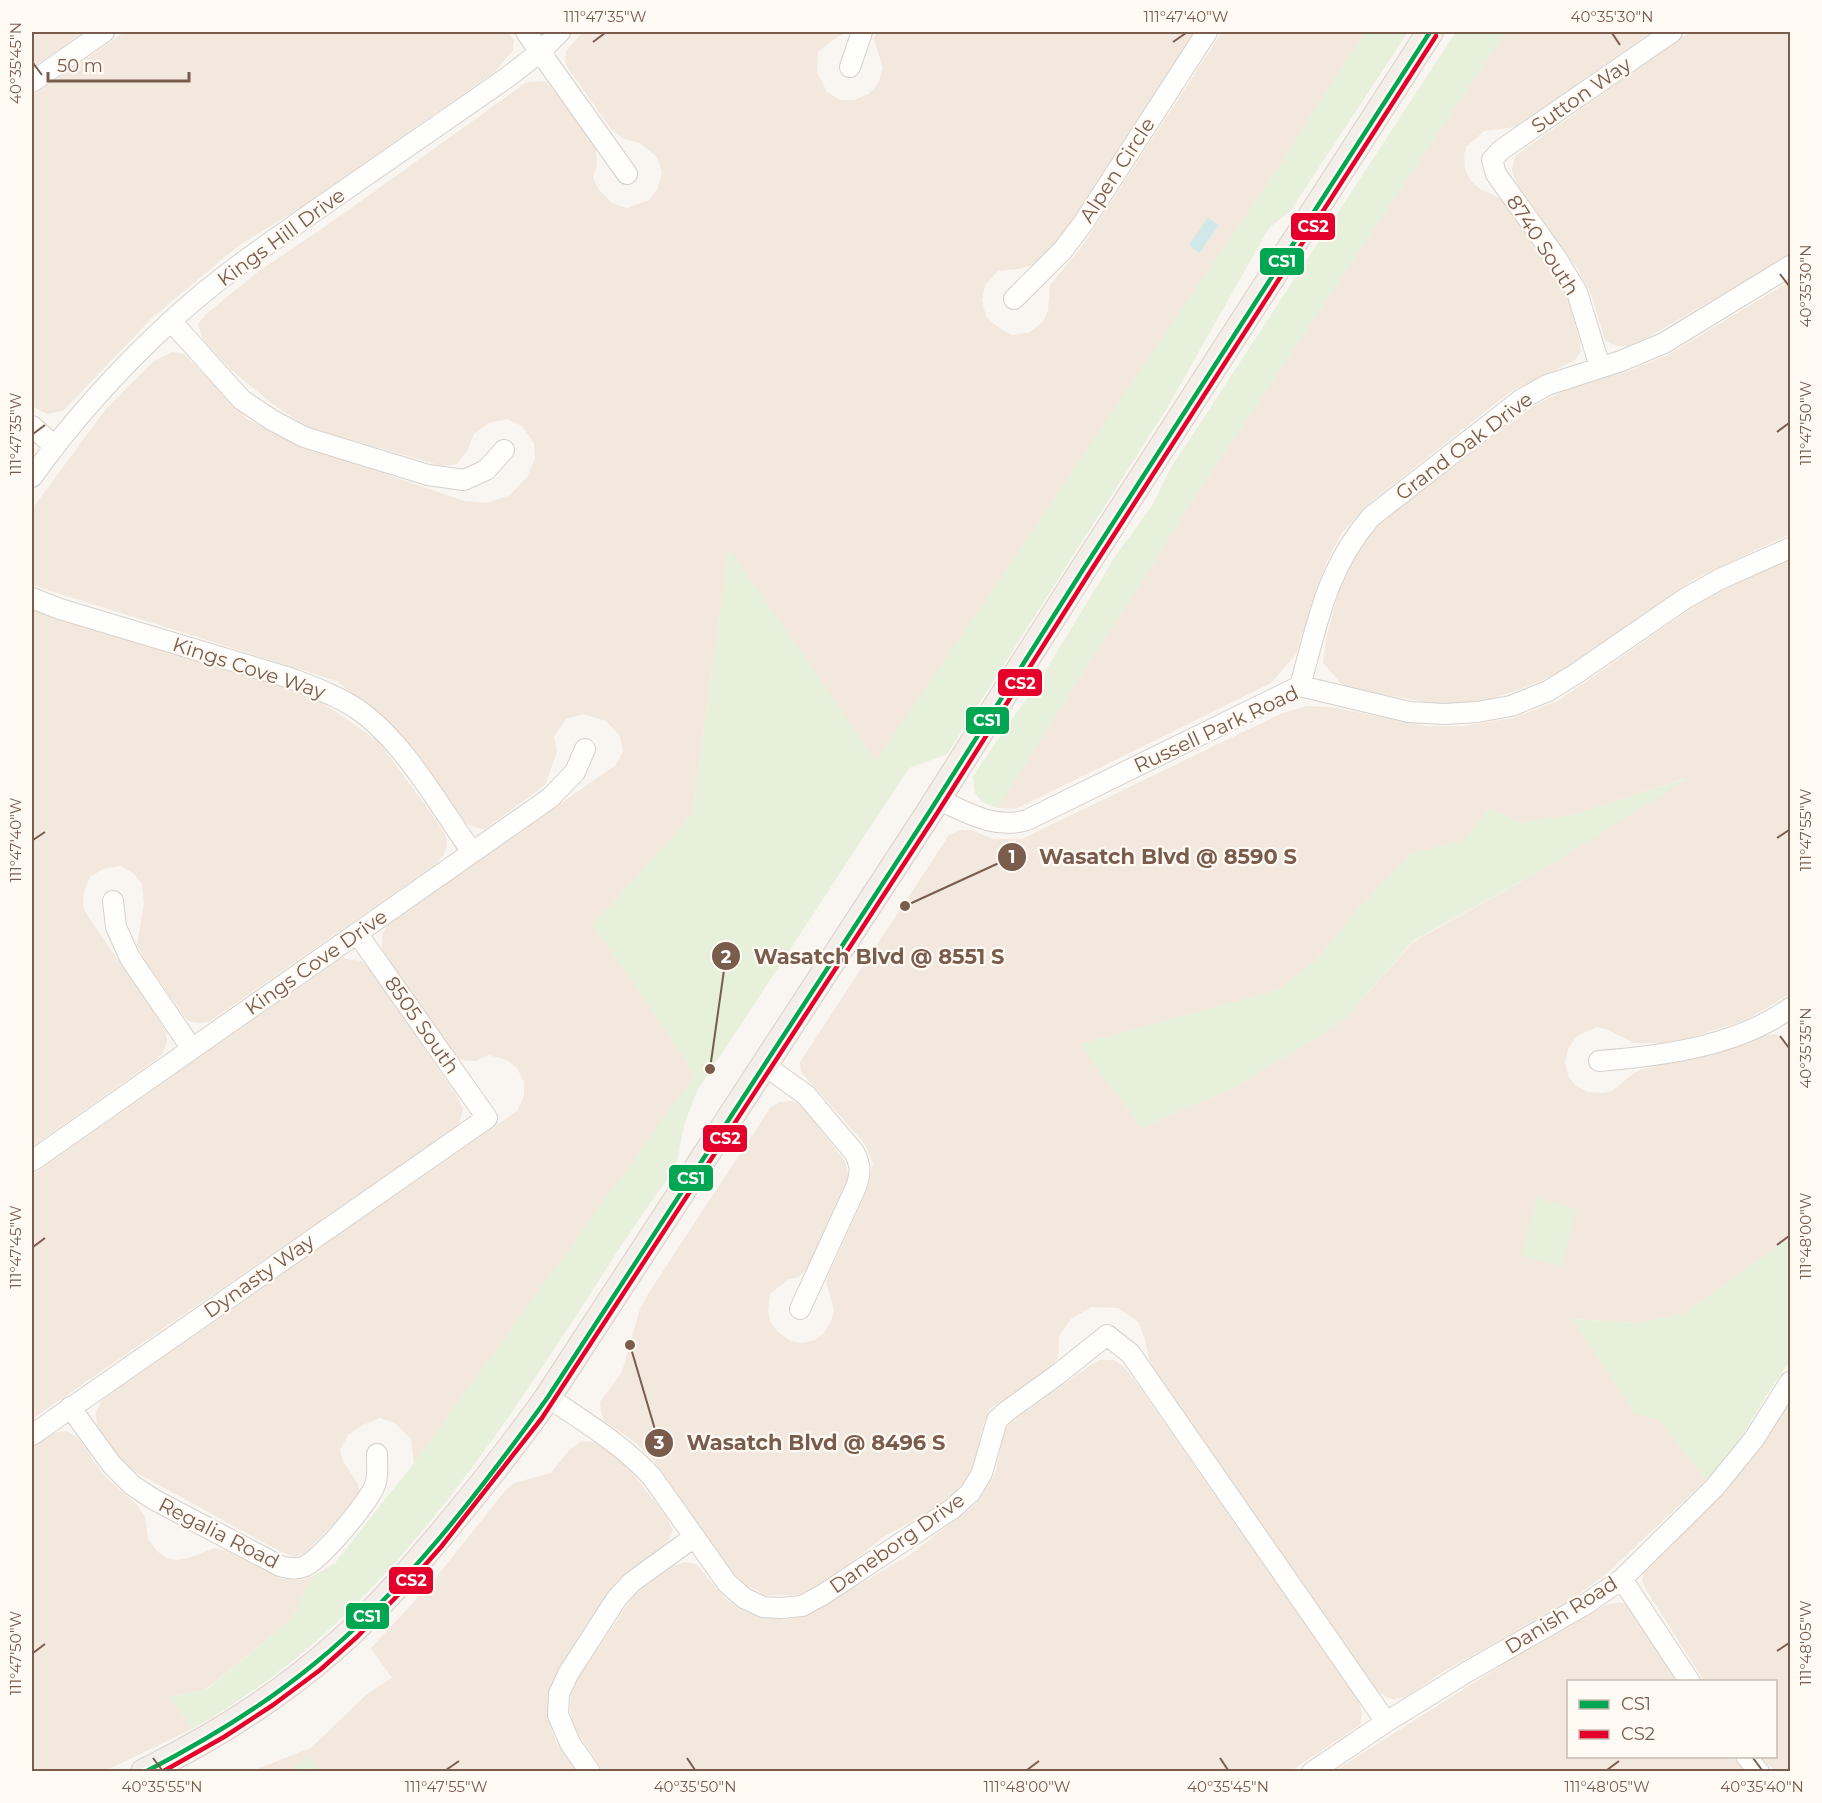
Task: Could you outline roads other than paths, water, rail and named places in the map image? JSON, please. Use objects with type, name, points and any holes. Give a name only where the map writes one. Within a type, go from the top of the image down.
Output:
[{"type":"main road","points":[[144,1772],[238,1720],[337,1646],[405,1578],[499,1463],[548,1397],[937,799],[1083,568],[1430,32]]},
{"type":"street","points":[[32,82],[104,32]]},
{"type":"street","points":[[526,32],[627,174]]},
{"type":"street","name":"Kings Hill Drive","points":[[32,477],[54,446],[110,381],[171,321],[228,274],[287,231],[505,79],[540,52],[560,32]]},
{"type":"street","points":[[850,67],[862,32]]},
{"type":"street","name":"Alpen Circle","points":[[1014,299],[1063,250],[1084,222],[1207,32]]},
{"type":"street","name":"Sutton Way","points":[[1492,160],[1501,150],[1671,32]]},
{"type":"street","name":"8740 South","points":[[1492,160],[1496,174],[1557,259],[1576,292],[1600,367]]},
{"type":"street","name":"Grand Oak Drive","points":[[1300,686],[1320,611],[1335,569],[1353,537],[1371,517],[1522,399],[1547,386],[1664,343],[1791,266]]},
{"type":"street","points":[[171,321],[242,400],[272,420],[304,437],[428,476],[464,480],[486,470],[504,450]]},
{"type":"street","points":[[32,426],[54,446]]},
{"type":"street","name":"Russell Park Road","points":[[937,799],[992,822],[1012,825],[1300,686],[1410,712],[1445,714],[1477,712],[1510,706],[1548,691],[1694,593],[1791,548]]},
{"type":"street","name":"Kings Cove Way","points":[[32,598],[60,609],[290,678],[325,691],[358,710],[387,735],[472,852]]},
{"type":"street","name":"Kings Cove Drive","points":[[32,1161],[550,798],[575,772],[585,749]]},
{"type":"street","points":[[113,901],[116,927],[130,958],[192,1049]]},
{"type":"street","name":"8505 South","points":[[357,933],[487,1118]]},
{"type":"street","points":[[1599,1061],[1643,1057],[1712,1044],[1788,1014]]},
{"type":"street","points":[[764,1065],[806,1095],[860,1162],[861,1173],[856,1187],[800,1309]]},
{"type":"street","name":"Dynasty Way","points":[[32,1434],[487,1118]]},
{"type":"street","name":"Daneborg Drive","points":[[548,1397],[626,1451],[638,1462],[652,1477],[727,1583],[744,1598],[763,1607],[802,1606],[824,1594],[952,1509],[970,1493],[982,1473],[997,1420],[1107,1335],[1130,1353],[1386,1722]]},
{"type":"street","name":"Danish Road","points":[[1312,1772],[1386,1722],[1467,1672],[1586,1604],[1622,1579],[1715,1487],[1754,1439],[1791,1382]]},
{"type":"street","name":"Regalia Road","points":[[70,1407],[112,1465],[132,1485],[153,1499],[280,1566],[294,1569],[306,1567],[318,1557],[364,1506],[376,1483],[377,1454]]},
{"type":"street","points":[[590,1772],[570,1743],[558,1715],[559,1694],[568,1674],[617,1598],[632,1582],[694,1537]]},
{"type":"street","points":[[1622,1579],[1689,1680]]},
{"type":"street","points":[[1748,1758],[1759,1772]]},
{"type":"water","points":[[1208,218],[1219,225],[1199,253],[1189,245]]},
{"type":"place","name":"Wasatch Blvd @ 8590 S","points":[[905,906]]},
{"type":"place","name":"Wasatch Blvd @ 8551 S","points":[[710,1069]]},
{"type":"place","name":"Wasatch Blvd @ 8496 S","points":[[630,1345]]}]
